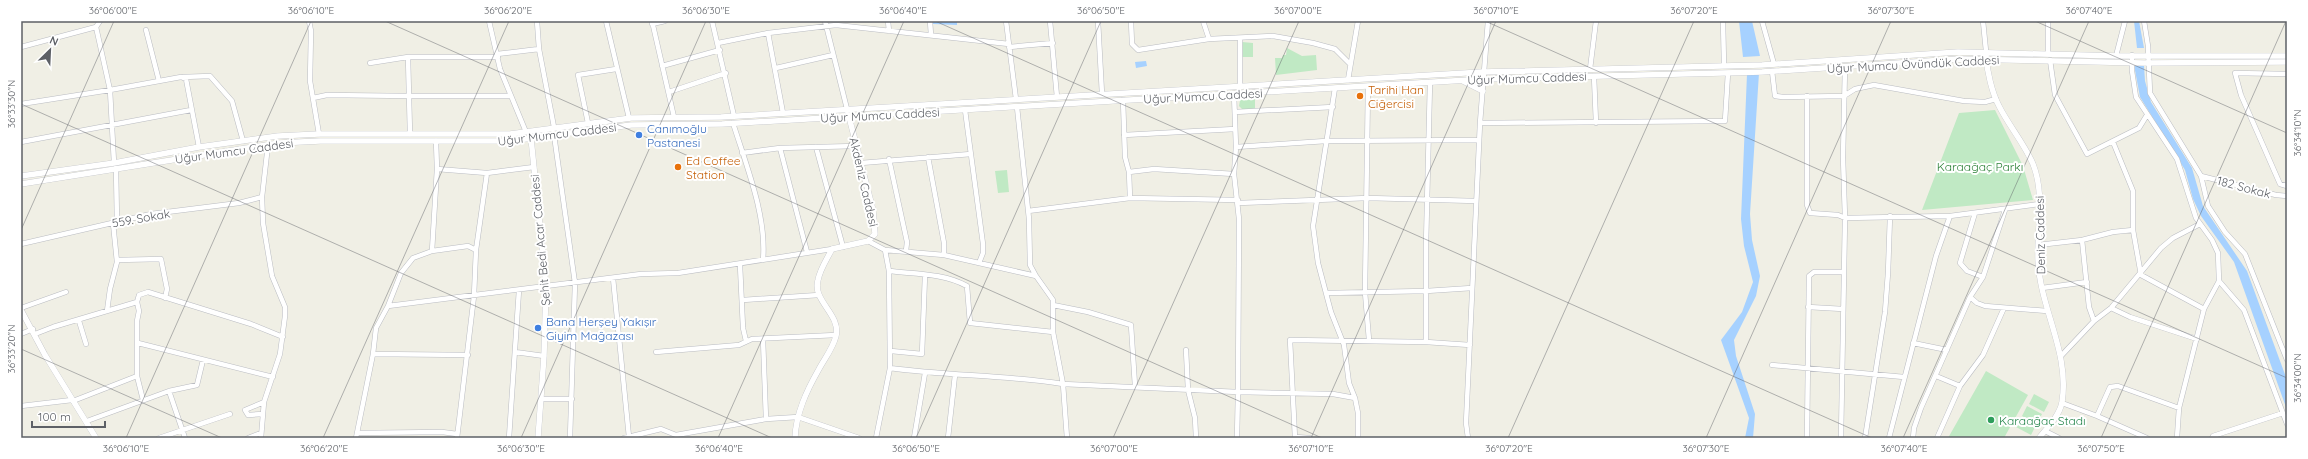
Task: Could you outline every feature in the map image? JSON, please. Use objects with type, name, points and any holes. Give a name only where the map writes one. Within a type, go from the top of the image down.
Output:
[{"type":"street","points":[[21,46],[96,27],[100,21]]},
{"type":"street","points":[[309,21],[311,31],[310,81],[319,134]]},
{"type":"street","points":[[489,21],[497,56],[510,96],[526,132]]},
{"type":"street","points":[[536,21],[539,49],[554,127]]},
{"type":"street","points":[[606,21],[616,69],[629,118]]},
{"type":"street","points":[[665,21],[652,23],[669,92],[674,125]]},
{"type":"street","points":[[712,21],[726,73],[734,116]]},
{"type":"street","points":[[888,21],[889,31]]},
{"type":"street","points":[[930,21],[931,35]]},
{"type":"street","points":[[1006,21],[1016,99]]},
{"type":"street","points":[[1050,21],[1057,97]]},
{"type":"street","points":[[1098,21],[1102,94]]},
{"type":"street","points":[[1131,21],[1132,44],[1138,50],[1209,39],[1273,36],[1313,43],[1335,49],[1350,64]]},
{"type":"street","points":[[1203,21],[1209,39]]},
{"type":"street","points":[[1349,87],[1348,80],[1350,64],[1358,21]]},
{"type":"street","points":[[1468,438],[1466,423],[1476,201],[1488,21]]},
{"type":"street","points":[[1590,69],[1596,21]]},
{"type":"street","points":[[1723,21],[1724,66]]},
{"type":"street","points":[[1762,21],[1774,64]]},
{"type":"street","points":[[1983,21],[1986,51]]},
{"type":"street","points":[[2048,21],[2048,53]]},
{"type":"street","points":[[2116,56],[2125,21]]},
{"type":"street","points":[[2144,21],[2147,56],[2146,63],[2150,93],[2201,176],[2208,206],[2225,232],[2248,260],[2287,360]]},
{"type":"street","points":[[718,43],[768,32],[826,23],[851,23],[889,31],[931,35],[1009,46],[1053,43]]},
{"type":"street","points":[[826,23],[847,109]]},
{"type":"street","points":[[96,27],[110,90],[115,166],[117,260],[110,289],[107,312]]},
{"type":"street","points":[[146,30],[159,81]]},
{"type":"street","points":[[768,32],[776,68],[783,113]]},
{"type":"street","points":[[1240,38],[1240,86]]},
{"type":"street","points":[[370,63],[408,57],[497,56],[539,49]]},
{"type":"street","points":[[662,66],[720,50]]},
{"type":"street","name":"Uğur Mumcu Övündük Caddesi","points":[[1742,65],[1986,51],[2147,56]]},
{"type":"street","name":"Deniz Caddesi","points":[[1986,51],[1986,59],[1996,99],[2033,164],[2039,183],[2038,245],[2042,288],[2047,311],[2061,356],[2063,370],[2062,403],[2040,438]]},
{"type":"street","points":[[776,68],[833,55]]},
{"type":"street","points":[[2134,55],[2136,97],[2177,159],[2196,218],[2212,240],[2218,253],[2219,281],[2204,309],[2179,408],[2177,438]]},
{"type":"street","points":[[2147,56],[2287,56]]},
{"type":"street","points":[[408,57],[410,134]]},
{"type":"street","name":"Uğur Mumcu Övündük Caddesi","points":[[1742,72],[1986,59],[2146,63]]},
{"type":"street","points":[[2050,60],[2055,95],[2087,154],[2139,128],[2147,114]]},
{"type":"street","points":[[2146,63],[2287,62]]},
{"type":"street","name":"Uğur Mumcu Caddesi","points":[[21,184],[115,166],[199,146],[319,134],[510,134],[629,118],[734,116],[1485,72],[1742,65]]},
{"type":"street","points":[[1841,438],[1843,309],[1842,272],[1845,218],[1843,157],[1845,67]]},
{"type":"street","points":[[588,123],[578,76],[616,69]]},
{"type":"street","points":[[1772,71],[1774,96],[1844,96],[1855,89],[1874,85],[1964,101],[1985,102],[1996,99]]},
{"type":"street","name":"Uğur Mumcu Caddesi","points":[[21,176],[115,166],[268,145],[320,141],[510,141],[631,125],[733,123],[1461,80],[1742,72]]},
{"type":"street","points":[[669,92],[726,73]]},
{"type":"street","points":[[1480,123],[1725,121],[1728,73]]},
{"type":"street","points":[[2287,74],[2235,73],[2240,95],[2280,184],[2287,186]]},
{"type":"street","points":[[21,104],[181,77],[210,76],[232,101],[243,141]]},
{"type":"street","points":[[1594,76],[1596,123]]},
{"type":"street","points":[[181,77],[186,79],[199,146]]},
{"type":"street","points":[[1336,80],[1333,108],[1326,141],[1313,226],[1315,250],[1331,312],[1342,340],[1349,383],[1355,398],[1358,413],[1358,438]]},
{"type":"street","points":[[1461,80],[1483,91]]},
{"type":"street","points":[[1426,342],[1430,82]]},
{"type":"street","points":[[1368,86],[1368,198],[1365,292],[1369,340]]},
{"type":"street","points":[[1234,94],[1236,147],[1234,174],[1238,201],[1237,438]]},
{"type":"street","points":[[313,98],[327,95],[510,96]]},
{"type":"street","points":[[1807,96],[1807,207],[1810,213],[1831,214],[1845,218],[1950,216],[2005,210],[2039,204]]},
{"type":"street","points":[[1123,100],[1125,157],[1129,172],[1130,198]]},
{"type":"street","points":[[1017,107],[1028,211],[1030,265],[1036,276],[1051,295],[1054,332],[1063,384],[1067,438]]},
{"type":"street","points":[[1235,112],[1333,108]]},
{"type":"street","name":"Akdeniz Caddesi","points":[[832,249],[868,241],[875,234],[876,226],[850,116],[847,109]]},
{"type":"street","points":[[21,142],[191,110]]},
{"type":"street","points":[[964,110],[983,244],[983,253],[980,263]]},
{"type":"street","points":[[733,123],[765,236],[763,260]]},
{"type":"street","points":[[1124,135],[1235,129]]},
{"type":"street","points":[[554,135],[575,283],[570,438]]},
{"type":"street","name":"Şehit Bedi Acar Caddesi","points":[[531,138],[546,286],[544,356],[538,438]]},
{"type":"street","points":[[1236,147],[1326,141],[1479,140]]},
{"type":"street","points":[[432,251],[437,169],[436,141]]},
{"type":"street","points":[[2113,142],[2133,191],[2133,230],[2141,275]]},
{"type":"street","points":[[248,438],[261,435],[264,402],[280,354],[283,337],[285,307],[272,276],[263,223],[262,197],[268,145]]},
{"type":"street","points":[[742,153],[780,148],[856,146]]},
{"type":"street","points":[[816,147],[843,247]]},
{"type":"street","points":[[780,148],[807,252]]},
{"type":"street","points":[[860,163],[889,159],[971,154]]},
{"type":"street","points":[[928,157],[944,243],[944,255]]},
{"type":"street","points":[[889,159],[907,242],[906,251]]},
{"type":"street","points":[[437,169],[487,173],[534,167]]},
{"type":"street","points":[[1129,172],[1154,169],[1234,174]]},
{"type":"street","points":[[358,432],[442,432],[457,436],[474,296],[476,250],[487,173]]},
{"type":"street","name":"182 Sokak","points":[[2201,176],[2276,195],[2287,196]]},
{"type":"street","name":"559. Sokak","points":[[21,244],[151,214],[239,203],[262,197]]},
{"type":"street","points":[[1028,211],[1130,198],[1238,201],[1368,198],[1476,201]]},
{"type":"street","points":[[1913,438],[1921,408],[1970,297],[1983,277],[2005,210]]},
{"type":"street","points":[[1974,213],[1960,263],[1967,271],[1983,277]]},
{"type":"street","points":[[1865,438],[1873,374],[1887,289],[1890,216]]},
{"type":"street","points":[[1889,438],[1936,256],[1950,216]]},
{"type":"street","points":[[2061,356],[2094,321],[2111,308],[2141,275],[2161,248],[2173,238],[2200,224]]},
{"type":"street","points":[[2038,245],[2082,240],[2113,232],[2133,230]]},
{"type":"street","points":[[2082,240],[2089,307],[2094,321]]},
{"type":"street","points":[[868,241],[885,250],[944,255],[1036,276]]},
{"type":"street","points":[[356,438],[373,354],[376,328],[388,306],[401,273],[413,258],[432,251],[468,246],[476,250]]},
{"type":"street","points":[[388,306],[613,278],[678,273],[740,265],[807,252],[832,249]]},
{"type":"street","points":[[795,438],[798,417],[804,395],[832,347],[836,335],[837,326],[834,318],[819,295],[817,281],[832,249]]},
{"type":"street","points":[[876,438],[890,368],[891,351],[889,271],[885,250]]},
{"type":"street","points":[[117,260],[161,259],[167,289],[165,298]]},
{"type":"street","points":[[740,265],[743,300],[743,328],[746,341]]},
{"type":"street","points":[[889,271],[959,281],[967,286],[970,323],[1054,332]]},
{"type":"street","points":[[1807,438],[1808,307],[1810,273],[1842,272]]},
{"type":"street","points":[[891,351],[922,354],[925,275]]},
{"type":"street","points":[[2141,275],[2204,309]]},
{"type":"street","points":[[613,278],[629,437]]},
{"type":"street","points":[[2219,281],[2244,310],[2287,424]]},
{"type":"street","points":[[2042,288],[2087,282]]},
{"type":"street","points":[[1327,293],[1426,291],[1472,288]]},
{"type":"street","points":[[509,438],[519,290]]},
{"type":"street","points":[[66,292],[21,309],[34,332],[44,355],[87,421],[96,438]]},
{"type":"street","points":[[143,400],[136,376],[138,344],[137,321],[139,311],[137,302],[139,295],[145,292],[252,324],[283,337]]},
{"type":"street","points":[[743,300],[819,295]]},
{"type":"street","points":[[1970,297],[1977,303],[2004,308],[2047,311]]},
{"type":"street","points":[[21,334],[79,321],[137,302]]},
{"type":"street","points":[[1053,305],[1088,312],[1131,326],[1134,386]]},
{"type":"street","points":[[1808,307],[1843,309]]},
{"type":"street","points":[[1937,438],[1960,386],[1983,355],[2004,308]]},
{"type":"street","points":[[2111,308],[2130,317],[2196,339]]},
{"type":"street","points":[[79,321],[86,344]]},
{"type":"street","points":[[656,352],[739,345],[746,341],[763,339],[836,335]]},
{"type":"street","points":[[763,339],[766,420]]},
{"type":"street","points":[[1310,438],[1295,437],[1290,340],[1369,340],[1470,345]]},
{"type":"street","points":[[1913,343],[1947,350]]},
{"type":"street","points":[[138,344],[273,377]]},
{"type":"street","points":[[1186,350],[1188,390],[1195,418],[1196,438]]},
{"type":"street","points":[[515,352],[544,356]]},
{"type":"street","points":[[373,354],[468,354]]},
{"type":"street","points":[[87,421],[169,391],[197,385],[203,360]]},
{"type":"street","points":[[1772,365],[1904,377]]},
{"type":"street","points":[[890,368],[925,373],[1037,380],[1063,384],[1134,386],[1238,392],[1333,394],[1355,398]]},
{"type":"street","points":[[914,438],[925,373]]},
{"type":"street","points":[[948,438],[955,375]]},
{"type":"street","points":[[21,406],[72,400],[136,376]]},
{"type":"street","points":[[1936,376],[1960,386]]},
{"type":"street","points":[[2097,416],[2110,387],[2118,386],[2179,408]]},
{"type":"street","points":[[169,391],[185,438]]},
{"type":"street","points":[[541,399],[572,399]]},
{"type":"street","points":[[263,414],[248,415],[245,410],[264,402]]},
{"type":"street","points":[[2062,403],[2148,438]]},
{"type":"street","points":[[2212,438],[2213,436],[2283,413]]},
{"type":"street","points":[[159,438],[230,414]]},
{"type":"street","points":[[624,438],[661,429],[676,435],[766,420],[798,417],[859,438]]},
{"type":"street","points":[[2045,431],[2059,438]]},
{"type":"green space","points":[[1242,42],[1253,43],[1253,57],[1242,57]]},
{"type":"green space","points":[[1287,48],[1302,56],[1316,55],[1317,70],[1276,75],[1275,58],[1282,58],[1283,55],[1286,55]]},
{"type":"green space","points":[[1255,94],[1255,109],[1243,110],[1239,106],[1241,95]]},
{"type":"green space","name":"Karaağaç Parkı","points":[[1995,110],[2023,166],[2033,200],[1922,210],[1959,113]]},
{"type":"green space","points":[[1007,170],[1009,192],[998,193],[995,171]]},
{"type":"green space","points":[[1986,371],[2028,395],[2004,438],[1948,438]]},
{"type":"green space","points":[[2034,394],[2049,402],[2044,412],[2029,404]]},
{"type":"green space","points":[[2027,406],[2042,414],[2037,424],[2022,416]]},
{"type":"green space","points":[[2021,417],[2036,425],[2031,435],[2016,427]]},
{"type":"water","points":[[933,21],[957,21],[957,25],[933,24]]},
{"type":"water","points":[[1739,21],[1752,21],[1760,56],[1743,57]]},
{"type":"water","points":[[2134,21],[2139,21],[2144,48],[2137,48]]},
{"type":"water","points":[[1146,61],[1147,66],[1136,68],[1135,62]]},
{"type":"water","points":[[2134,65],[2144,66],[2145,81],[2151,102],[2192,168],[2203,206],[2247,271],[2287,380],[2287,410],[2234,262],[2201,216],[2193,199],[2185,170],[2140,97]]},
{"type":"water","points":[[1759,73],[1750,214],[1752,240],[1760,276],[1756,296],[1734,340],[1736,356],[1755,414],[1753,438],[1745,438],[1749,418],[1721,340],[1742,312],[1753,282],[1744,246],[1741,219],[1747,74]]},
{"type":"place","name":"Tarihi Han Ciğercisi","points":[[1360,96]]},
{"type":"place","name":"Canımoğlu Pastanesi","points":[[639,135]]},
{"type":"place","name":"Ed Coffee Station","points":[[678,167]]},
{"type":"place","name":"Bana Herşey Yakışır Giyim Mağazası","points":[[538,328]]},
{"type":"place","name":"Karaağaç Stadı","points":[[1991,420]]}]
